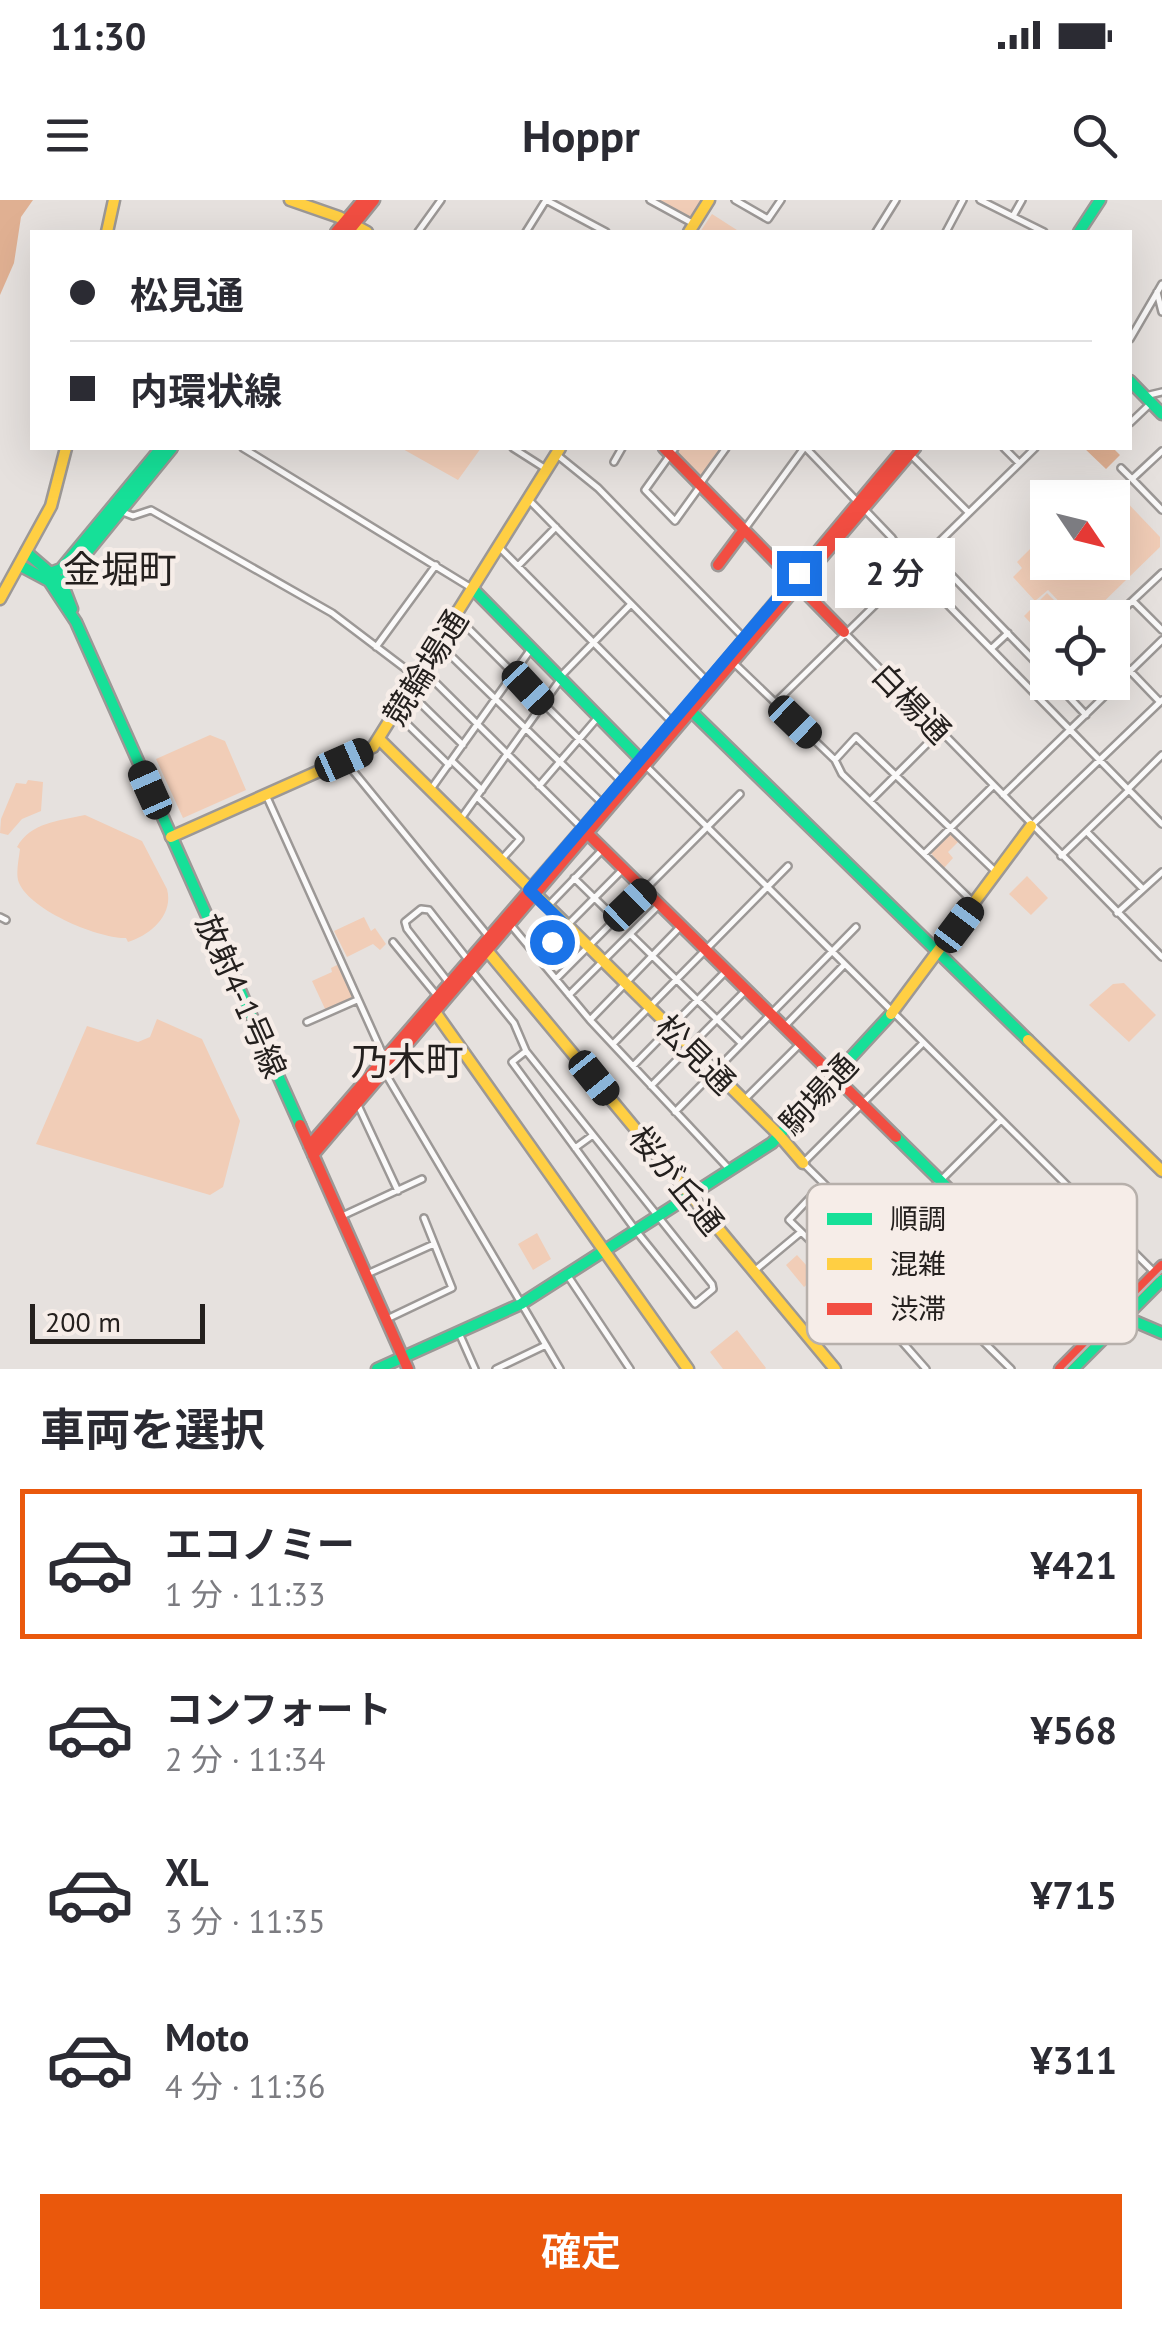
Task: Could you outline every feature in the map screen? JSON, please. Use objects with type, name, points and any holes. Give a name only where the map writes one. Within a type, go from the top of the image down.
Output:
[{"type":"main road","points":[[107,230],[114,200]]},
{"type":"main road","points":[[290,200],[303,202],[349,226]]},
{"type":"main road","points":[[349,226],[363,200]]},
{"type":"main road","points":[[349,226],[374,200]]},
{"type":"main road","points":[[692,228],[709,200]]},
{"type":"main road","points":[[1080,230],[1100,200]]},
{"type":"main road","points":[[1132,383],[1162,414]]},
{"type":"main road","points":[[0,599],[51,506],[65,450]]},
{"type":"main road","points":[[53,572],[61,569],[159,450]]},
{"type":"main road","points":[[62,583],[170,450]]},
{"type":"main road","name":"白楊通","points":[[670,450],[844,632]]},
{"type":"main road","points":[[585,831],[603,804],[644,763],[673,723],[690,709],[708,682],[747,641],[906,450]]},
{"type":"main road","name":"競輪場通","points":[[170,837],[344,760],[380,740],[558,451]]},
{"type":"main road","points":[[718,565],[744,530]]},
{"type":"main road","name":"放射4-1号線","points":[[26,552],[62,583],[170,837],[406,1364]]},
{"type":"main road","name":"放射4-1号線","points":[[19,565],[49,581],[76,622]]},
{"type":"main road","points":[[474,589],[644,763]]},
{"type":"main road","points":[[311,1150],[690,709],[734,663],[747,641]]},
{"type":"main road","points":[[690,709],[1162,1171]]},
{"type":"main road","name":"松見通","points":[[380,740],[779,1135],[803,1164]]},
{"type":"main road","name":"駒場通","points":[[377,1369],[406,1364],[521,1304],[772,1144],[892,1014],[1031,826]]},
{"type":"main road","points":[[585,831],[943,1184]]},
{"type":"main road","points":[[486,944],[510,924],[532,893]]},
{"type":"main road","name":"桜が丘通","points":[[486,944],[807,1336]]},
{"type":"main road","points":[[434,1005],[470,965]]},
{"type":"main road","points":[[434,1005],[688,1369]]},
{"type":"main road","points":[[311,1150],[357,1103],[385,1065]]},
{"type":"main road","points":[[1137,1297],[1160,1273]]},
{"type":"main road","points":[[1137,1322],[1162,1333]]},
{"type":"main road","name":"桜が丘通","points":[[814,1344],[835,1369]]},
{"type":"main road","points":[[1061,1369],[1091,1344]]},
{"type":"main road","points":[[1073,1369],[1093,1344]]},
{"type":"street","points":[[419,230],[441,200]]},
{"type":"street","points":[[527,230],[546,200],[602,230]]},
{"type":"street","points":[[650,200],[692,228]]},
{"type":"street","points":[[735,200],[768,219],[781,200]]},
{"type":"street","points":[[877,230],[896,200]]},
{"type":"street","points":[[947,230],[963,200]]},
{"type":"street","points":[[980,200],[1040,230]]},
{"type":"street","points":[[1013,216],[1022,200]]},
{"type":"street","points":[[1132,336],[1162,284]]},
{"type":"street","points":[[1157,292],[1162,309]]},
{"type":"street","points":[[1132,420],[1148,399],[1162,392]]},
{"type":"street","points":[[247,450],[474,589]]},
{"type":"street","points":[[516,450],[546,469]]},
{"type":"street","points":[[614,462],[621,450]]},
{"type":"street","points":[[670,450],[645,490],[675,521],[725,450]]},
{"type":"street","points":[[744,530],[804,450]]},
{"type":"street","points":[[807,450],[892,538],[911,567],[1162,824]]},
{"type":"street","points":[[908,450],[968,512]]},
{"type":"street","points":[[1006,450],[1019,463]]},
{"type":"street","points":[[775,702],[1033,450]]},
{"type":"street","points":[[558,451],[747,641]]},
{"type":"street","points":[[1132,479],[1162,451]]},
{"type":"street","points":[[1120,468],[1162,510]]},
{"type":"street","points":[[529,500],[708,682]]},
{"type":"street","points":[[120,510],[133,516],[151,510],[313,601],[421,675],[585,831]]},
{"type":"street","points":[[518,566],[556,527]]},
{"type":"street","points":[[500,547],[673,723]]},
{"type":"street","points":[[928,550],[1030,656]]},
{"type":"street","points":[[376,646],[436,566]]},
{"type":"street","points":[[1130,604],[1162,573]]},
{"type":"street","points":[[1133,601],[1162,630]]},
{"type":"street","points":[[460,820],[561,678],[631,604]]},
{"type":"street","points":[[457,617],[622,782]]},
{"type":"street","name":"白楊通","points":[[844,632],[1162,957]]},
{"type":"street","points":[[991,649],[1008,633]]},
{"type":"street","points":[[1161,702],[1130,671],[1162,640]]},
{"type":"street","points":[[440,645],[603,804]]},
{"type":"street","points":[[431,789],[532,648]]},
{"type":"street","points":[[734,663],[975,904]]},
{"type":"street","points":[[410,693],[463,745]]},
{"type":"street","points":[[1072,700],[1086,715]]},
{"type":"street","points":[[1002,795],[1101,700]]},
{"type":"street","name":"駒場通","points":[[1031,826],[1161,702]]},
{"type":"street","points":[[396,714],[482,790]]},
{"type":"street","points":[[539,786],[599,716]]},
{"type":"street","points":[[870,801],[940,731]]},
{"type":"street","points":[[835,760],[856,737],[997,873]]},
{"type":"street","points":[[1062,856],[1162,755]]},
{"type":"street","points":[[344,760],[486,944]]},
{"type":"street","points":[[644,763],[1066,1184]]},
{"type":"street","points":[[924,854],[992,786]]},
{"type":"street","points":[[556,978],[740,794]]},
{"type":"street","points":[[266,795],[385,1065],[560,1369]]},
{"type":"street","points":[[477,798],[520,840],[500,860]]},
{"type":"street","points":[[1087,832],[1143,889]]},
{"type":"street","points":[[546,907],[602,849]]},
{"type":"street","points":[[613,1044],[788,866]]},
{"type":"street","points":[[536,956],[623,869]]},
{"type":"street","points":[[1117,913],[1162,872]]},
{"type":"street","points":[[574,878],[616,919]]},
{"type":"street","points":[[569,995],[659,905]]},
{"type":"street","points":[[450,983],[406,929],[406,922],[421,909],[429,910],[514,1024],[526,1052],[712,1284],[712,1289],[695,1304],[512,1062],[526,1052]]},
{"type":"street","points":[[510,924],[590,1020],[731,1170]]},
{"type":"street","points":[[590,1020],[681,926]]},
{"type":"street","points":[[674,1112],[856,927]]},
{"type":"street","points":[[630,934],[741,1042]]},
{"type":"street","points":[[394,942],[434,1005]]},
{"type":"street","points":[[784,1027],[844,965]]},
{"type":"street","points":[[633,1066],[726,971]]},
{"type":"street","points":[[651,1086],[746,990]]},
{"type":"street","points":[[307,1022],[357,1000]]},
{"type":"street","points":[[803,1164],[923,1043]]},
{"type":"street","points":[[743,1101],[800,1044]]},
{"type":"street","points":[[357,1103],[398,1191]]},
{"type":"street","points":[[937,1184],[1001,1120]]},
{"type":"street","points":[[575,1148],[593,1136]]},
{"type":"street","name":"松見通","points":[[803,1164],[823,1184]]},
{"type":"street","points":[[340,1217],[422,1179]]},
{"type":"street","points":[[807,1200],[788,1220],[807,1238]]},
{"type":"street","points":[[385,1320],[452,1288],[424,1218]]},
{"type":"street","points":[[753,1272],[801,1232]]},
{"type":"street","points":[[365,1275],[434,1244]]},
{"type":"street","points":[[1137,1251],[1160,1273]]},
{"type":"street","points":[[568,1276],[630,1369]]},
{"type":"street","points":[[459,1333],[475,1369]]},
{"type":"street","points":[[904,1344],[926,1369]]},
{"type":"street","name":"松見通","points":[[986,1344],[1011,1369]]},
{"type":"street","points":[[496,1369],[546,1345]]},
{"type":"shaded area","points":[[0,200],[33,200],[21,217],[14,263],[0,295]]},
{"type":"shaded area","points":[[656,200],[701,200],[689,219]]},
{"type":"shaded area","points":[[712,214],[737,230],[701,230]]},
{"type":"shaded area","points":[[405,450],[480,450],[458,480]]},
{"type":"shaded area","points":[[678,450],[721,450],[701,477],[676,453]]},
{"type":"shaded area","points":[[1086,450],[1115,450],[1120,455],[1106,469]]},
{"type":"shaded area","points":[[1130,506],[1160,537],[1160,547],[1130,576]]},
{"type":"shaded area","points":[[1030,549],[1030,580],[1126,580],[1105,600],[1058,600],[1048,590],[1034,600],[1013,577],[1022,568],[1017,562]]},
{"type":"shaded area","points":[[210,735],[225,741],[246,790],[183,818],[156,759]]},
{"type":"shaded area","points":[[28,780],[43,782],[41,811],[22,819],[8,835],[0,833],[1,819],[16,783],[26,784]]},
{"type":"shaded area","points":[[85,815],[142,841],[167,889],[164,915],[144,934],[128,942],[126,938],[82,928],[49,911],[24,891],[18,880],[17,847],[30,832]]},
{"type":"shaded area","points":[[949,831],[959,841],[948,852],[953,858],[944,868],[929,851]]},
{"type":"shaded area","points":[[1027,876],[1048,898],[1031,915],[1009,894]]},
{"type":"shaded area","points":[[364,917],[371,931],[375,928],[386,944],[380,950],[373,944],[347,957],[334,931]]},
{"type":"shaded area","points":[[339,964],[354,998],[326,1011],[312,981],[332,972],[331,968]]},
{"type":"shaded area","points":[[1124,983],[1156,1015],[1129,1042],[1089,1005],[1113,984]]},
{"type":"shaded area","points":[[157,1019],[202,1039],[240,1121],[223,1187],[210,1195],[36,1144],[87,1026],[138,1042],[150,1037]]},
{"type":"shaded area","points":[[537,1233],[551,1259],[533,1270],[518,1244]]},
{"type":"shaded area","points":[[797,1255],[807,1266],[804,1287],[786,1265]]},
{"type":"shaded area","points":[[737,1330],[765,1369],[723,1369],[710,1352]]},
{"type":"tram line","points":[[1137,1296],[1162,1271]]},
{"type":"tram line","points":[[1065,1369],[1090,1344]]},
{"type":"traffic: fast","points":[[1080,230],[1100,200]]},
{"type":"traffic: fast","points":[[1132,383],[1162,414]]},
{"type":"traffic: fast","points":[[53,572],[61,569],[159,450]]},
{"type":"traffic: fast","points":[[62,583],[170,450]]},
{"type":"traffic: fast","points":[[26,552],[62,583],[72,609]]},
{"type":"traffic: fast","points":[[19,565],[49,581],[76,622],[300,1125]]},
{"type":"traffic: fast","points":[[473,589],[642,761]]},
{"type":"traffic: fast","points":[[690,710],[1028,1040]]},
{"type":"traffic: fast","points":[[377,1369],[521,1304],[772,1143],[891,1014]]},
{"type":"traffic: fast","points":[[896,1137],[944,1184]]},
{"type":"traffic: fast","points":[[1137,1305],[1162,1280]]},
{"type":"traffic: fast","points":[[1137,1322],[1162,1333]]},
{"type":"traffic: fast","points":[[1073,1369],[1098,1344]]},
{"type":"traffic: slow","points":[[107,230],[114,200]]},
{"type":"traffic: slow","points":[[290,200],[363,230]]},
{"type":"traffic: slow","points":[[690,230],[709,200]]},
{"type":"traffic: slow","points":[[0,599],[51,506],[65,450]]},
{"type":"traffic: slow","points":[[171,837],[373,747],[559,450]]},
{"type":"traffic: slow","points":[[380,740],[803,1163]]},
{"type":"traffic: slow","points":[[891,1014],[1031,826]]},
{"type":"traffic: slow","points":[[485,948],[807,1335]]},
{"type":"traffic: slow","points":[[433,1009],[688,1369]]},
{"type":"traffic: slow","points":[[1028,1040],[1162,1171]]},
{"type":"traffic: slow","points":[[814,1344],[835,1369]]},
{"type":"traffic: jam","points":[[338,230],[363,200]]},
{"type":"traffic: jam","points":[[350,230],[374,200]]},
{"type":"traffic: jam","points":[[666,450],[844,632]]},
{"type":"traffic: jam","points":[[309,1146],[692,702],[902,450]]},
{"type":"traffic: jam","points":[[313,1155],[913,450]]},
{"type":"traffic: jam","points":[[718,565],[744,530]]},
{"type":"traffic: jam","points":[[588,834],[896,1137]]},
{"type":"traffic: jam","points":[[300,1125],[408,1369]]},
{"type":"traffic: jam","points":[[1137,1291],[1162,1266]]},
{"type":"traffic: jam","points":[[1060,1369],[1085,1344]]},
{"type":"district","name":"金堀町","points":[[120,568]]},
{"type":"district","name":"乃木町","points":[[407,1060]]},
{"type":"route","points":[[552,942],[567,927],[529,890],[799,573]]}]
